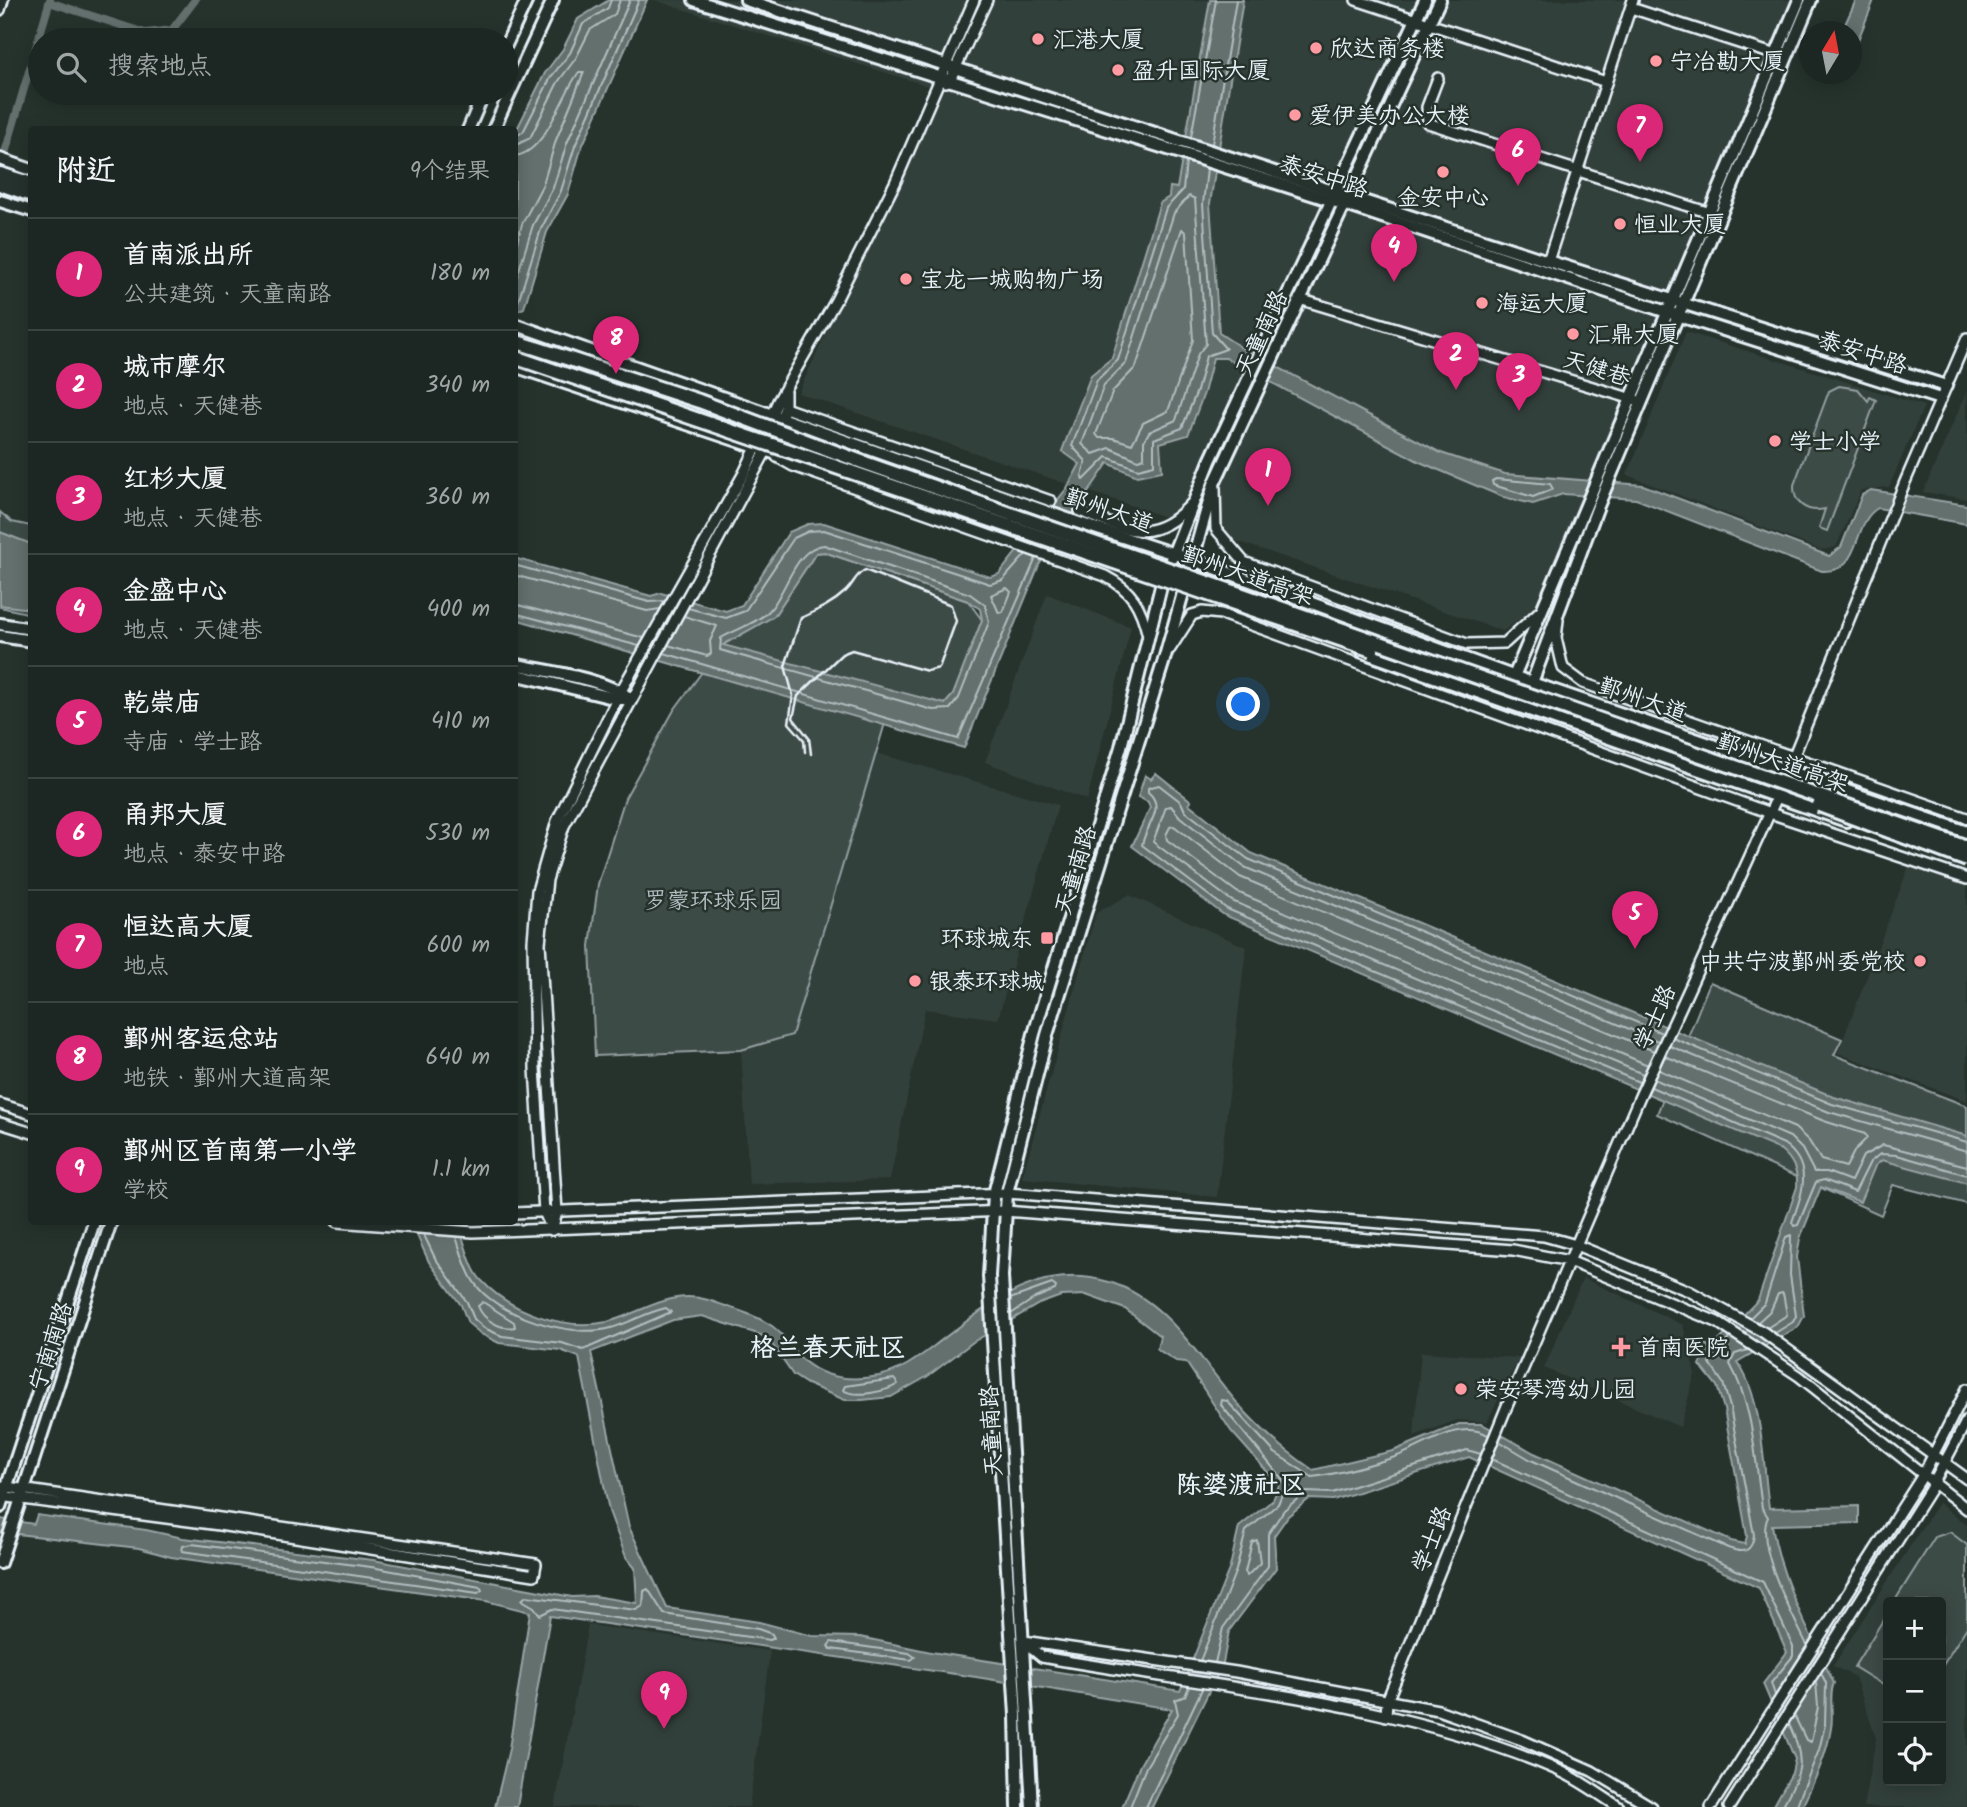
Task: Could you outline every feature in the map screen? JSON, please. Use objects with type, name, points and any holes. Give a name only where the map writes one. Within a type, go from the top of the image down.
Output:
[{"type":"highway","points":[[0,174],[28,183]]},
{"type":"highway","points":[[0,184],[28,194]]},
{"type":"highway","name":"鄞州大道高架","points":[[518,342],[699,401],[862,462],[1967,848]]},
{"type":"highway","name":"鄞州大道高架","points":[[518,358],[1038,534],[1760,784],[1967,862]]},
{"type":"main road","points":[[514,28],[527,0]]},
{"type":"main road","points":[[518,76],[553,0]]},
{"type":"main road","name":"泰安中路","points":[[694,0],[942,81],[1218,159],[1334,195],[1673,314],[1940,399]]},
{"type":"main road","name":"泰安中路","points":[[746,0],[950,67],[1187,150]]},
{"type":"main road","name":"天童南路","points":[[1018,1807],[990,1295],[994,1194],[1034,1034],[1121,747],[1162,582],[1198,497],[1210,461],[1425,0]]},
{"type":"main road","name":"天童南路","points":[[1032,1807],[1029,1709],[1003,1285],[1007,1193],[1047,1035],[1164,660],[1214,484],[1440,0]]},
{"type":"main road","points":[[1504,701],[1542,609],[1637,400],[1673,314],[1710,213],[1799,0]]},
{"type":"main road","points":[[1678,301],[1811,0]]},
{"type":"main road","points":[[470,126],[479,105]]},
{"type":"main road","points":[[495,126],[505,105]]},
{"type":"main road","points":[[0,159],[28,169]]},
{"type":"main road","name":"泰安中路","points":[[1348,200],[1946,386]]},
{"type":"main road","points":[[1,202],[28,210]]},
{"type":"main road","name":"鄞州大道","points":[[520,326],[779,413],[1042,510],[1078,517],[1532,683],[1967,832]]},
{"type":"main road","name":"鄞州大道","points":[[518,367],[762,449],[1020,540],[1063,549],[1162,582],[1967,862]]},
{"type":"main road","points":[[1523,707],[1637,400]]},
{"type":"main road","points":[[0,624],[28,628]]},
{"type":"main road","points":[[0,636],[28,640]]},
{"type":"main road","points":[[518,665],[631,699]]},
{"type":"main road","points":[[518,675],[619,695]]},
{"type":"main road","name":"宁南南路","points":[[2,1494],[93,1225]]},
{"type":"main road","name":"宁南南路","points":[[0,1563],[110,1225]]},
{"type":"street","points":[[0,10],[3,0]]},
{"type":"street","points":[[950,67],[974,0]]},
{"type":"street","points":[[552,1230],[557,1212],[540,971],[541,910],[564,826],[688,596],[762,449],[779,413],[785,392],[895,183],[942,81],[987,0]]},
{"type":"street","points":[[1356,0],[1606,82]]},
{"type":"street","points":[[1548,261],[1632,4],[1776,55]]},
{"type":"street","points":[[1438,78],[1427,107],[1428,123],[1710,213]]},
{"type":"street","name":"天健巷","points":[[1299,299],[1637,400]]},
{"type":"street","name":"学士路","points":[[1386,1716],[1387,1701],[1474,1484],[1640,1096],[1788,772],[1905,482],[1967,338]]},
{"type":"street","points":[[779,413],[1051,501]]},
{"type":"street","points":[[552,1230],[544,1212],[534,1043],[534,914],[541,877],[557,821],[619,695],[762,449]]},
{"type":"street","points":[[1214,484],[1216,530],[1244,562],[1467,644],[1505,643],[1542,609]]},
{"type":"street","points":[[1078,517],[1135,533],[1161,527],[1184,512],[1198,497]]},
{"type":"street","points":[[1020,540],[1051,556],[1105,576],[1136,598],[1148,638],[1144,653]]},
{"type":"street","name":"鄞州大道","points":[[1560,607],[1556,638],[1563,668],[1583,683],[1967,818]]},
{"type":"street","points":[[1164,660],[1192,615],[1202,612],[1221,614],[1770,813],[1967,879]]},
{"type":"street","points":[[0,1104],[28,1113]]},
{"type":"street","points":[[0,1123],[28,1132]]},
{"type":"street","points":[[518,1213],[1007,1193],[1544,1236],[1576,1245],[1689,1291],[1763,1332],[1967,1479]]},
{"type":"street","points":[[368,1225],[473,1232],[1005,1211],[1513,1250],[1569,1261],[1717,1322],[1799,1376],[1967,1509]]},
{"type":"street","points":[[1711,1807],[1825,1633],[1923,1475],[1967,1389]]},
{"type":"street","points":[[1729,1807],[1934,1483],[1967,1420]]},
{"type":"street","points":[[2,1494],[23,1493],[536,1564],[534,1575],[23,1493]]},
{"type":"street","points":[[1024,1646],[1236,1672],[1438,1710],[1522,1740],[1592,1771],[1652,1807]]},
{"type":"street","points":[[1024,1646],[1042,1657],[1327,1703],[1436,1726],[1562,1772],[1619,1807]]},
{"type":"shaded area","points":[[654,0],[1793,0],[1536,607],[1503,631],[798,393],[941,90]]},
{"type":"shaded area","name":"学士小学","points":[[1686,332],[1924,406],[1889,487],[1861,490],[1836,547],[1821,550],[1627,475]]},
{"type":"shaded area","points":[[1967,391],[1967,499],[1923,492]]},
{"type":"shaded area","points":[[1047,594],[1131,627],[1087,800],[985,762]]},
{"type":"shaded area","name":"银泰环球城","points":[[876,753],[1058,805],[998,1019],[925,1009],[890,1180],[749,1184],[741,1050],[792,1035]]},
{"type":"shaded area","name":"中共宁波鄞州委党校","points":[[1909,866],[1967,886],[1967,1101],[1838,1053]]},
{"type":"shaded area","points":[[1129,895],[1246,947],[1217,1197],[1022,1178],[1096,913]]},
{"type":"shaded area","name":"首南医院","points":[[1583,1278],[1683,1325],[1695,1374],[1680,1427],[1544,1368]]},
{"type":"shaded area","name":"荣安琴湾幼儿园","points":[[1421,1352],[1519,1358],[1487,1422],[1457,1420],[1414,1436]]},
{"type":"shaded area","points":[[1938,1503],[1967,1525],[1967,1807],[1863,1807],[1876,1738],[1855,1677],[1833,1666]]},
{"type":"shaded area","points":[[588,1625],[770,1651],[749,1807],[555,1807]]},
{"type":"green space","points":[[1839,386],[1858,389],[1868,401],[1870,397],[1876,400],[1827,531],[1819,528],[1825,509],[1812,510],[1802,506],[1794,492],[1794,485],[1829,391]]},
{"type":"green space","points":[[0,512],[12,522],[28,525],[28,613],[0,607]]},
{"type":"green space","name":"罗蒙环球乐园","points":[[824,552],[968,601],[982,620],[953,695],[945,704],[894,693],[792,1035],[741,1050],[595,1056],[590,946],[598,884],[625,798],[674,710],[722,645],[774,616],[816,553]]},
{"type":"green space","points":[[1710,982],[1842,1039],[1834,1055],[1967,1106],[1967,1204],[1893,1185],[1881,1215],[1657,1114]]},
{"type":"green space","points":[[1950,1532],[1967,1545],[1967,1627],[1946,1660],[1946,1597],[1897,1597],[1935,1537]]},
{"type":"green space","points":[[1883,1620],[1883,1685],[1854,1667]]},
{"type":"water","points":[[609,0],[647,0],[581,149],[568,194],[547,232],[524,308],[518,311],[518,127],[545,73],[563,49],[578,19]]},
{"type":"water","points":[[1210,0],[1243,0],[1210,203],[1219,333],[1245,350],[1441,453],[1505,474],[1643,485],[1829,556],[1841,547],[1862,495],[1871,490],[1967,505],[1967,524],[1878,508],[1864,524],[1851,556],[1844,564],[1822,571],[1636,499],[1563,494],[1533,504],[1503,497],[1420,462],[1226,358],[1213,358],[1204,393],[1188,435],[1160,443],[1162,471],[1137,476],[1108,463],[1039,565],[964,748],[518,620],[518,559],[651,596],[661,593],[726,611],[742,605],[789,532],[808,524],[824,523],[990,577],[999,574],[1067,488],[1080,464],[1062,451],[1091,375],[1112,358],[1160,203],[1169,197],[1170,187],[1177,188]],"holes":[[[824,552],[968,601],[980,609],[982,620],[953,695],[945,704],[723,645],[774,616],[816,553]]]},
{"type":"water","points":[[1856,0],[1874,0],[1862,30],[1862,21],[1847,21]]},
{"type":"water","points":[[0,532],[28,543],[28,609],[0,605]]},
{"type":"water","points":[[1156,773],[1191,801],[1189,804],[1251,853],[1834,1097],[1967,1136],[1967,1183],[1882,1160],[1875,1166],[1860,1202],[1821,1187],[1800,1238],[1797,1257],[1804,1316],[1798,1327],[1737,1362],[1746,1376],[1757,1412],[1769,1508],[1859,1506],[1859,1523],[1772,1525],[1789,1587],[1834,1683],[1829,1738],[1820,1768],[1802,1807],[1773,1807],[1792,1773],[1795,1759],[1763,1684],[1787,1652],[1759,1588],[1469,1457],[1333,1500],[1309,1499],[1288,1516],[1274,1536],[1276,1568],[1229,1631],[1223,1663],[1152,1807],[1122,1807],[1140,1765],[1172,1709],[976,1677],[550,1616],[517,1807],[495,1807],[509,1749],[530,1612],[486,1601],[171,1557],[139,1548],[0,1532],[0,1519],[34,1524],[37,1515],[146,1530],[183,1538],[373,1560],[572,1597],[594,1596],[637,1603],[635,1568],[626,1557],[609,1511],[579,1357],[560,1350],[499,1343],[481,1334],[468,1323],[461,1305],[429,1262],[412,1225],[458,1225],[470,1260],[481,1280],[523,1310],[556,1321],[591,1324],[607,1322],[668,1300],[694,1297],[732,1308],[765,1322],[777,1330],[812,1367],[830,1375],[849,1378],[879,1376],[902,1368],[994,1302],[1037,1282],[1059,1277],[1083,1277],[1109,1282],[1130,1290],[1166,1317],[1247,1414],[1274,1440],[1313,1470],[1393,1451],[1459,1424],[1482,1424],[1534,1453],[1731,1541],[1745,1544],[1747,1536],[1724,1409],[1717,1386],[1700,1365],[1704,1356],[1698,1344],[1700,1341],[1712,1348],[1758,1300],[1797,1187],[1796,1171],[1789,1158],[1781,1150],[1224,915],[1132,846],[1150,808],[1148,802],[1138,797],[1145,775],[1151,779]],"holes":[[[1086,1295],[1125,1309],[1160,1336],[1157,1349],[1176,1361],[1186,1362],[1231,1431],[1279,1485],[1273,1500],[1239,1527],[1230,1567],[1180,1691],[931,1652],[860,1637],[812,1636],[759,1622],[667,1608],[629,1527],[591,1352],[673,1320],[702,1316],[761,1335],[771,1343],[793,1375],[807,1384],[845,1400],[862,1400],[891,1397],[928,1376],[973,1342],[1039,1304],[1061,1296]]]},
{"type":"waterway","points":[[42,28],[50,0]]},
{"type":"waterway","points":[[174,28],[195,0]]},
{"type":"waterway","points":[[49,2],[130,28]]},
{"type":"waterway","points":[[0,170],[28,75]]},
{"type":"railway","points":[[805,752],[804,740],[789,723],[793,695],[785,666],[801,618],[835,600],[865,570],[951,605],[956,621],[939,668],[927,671],[852,650],[842,654],[798,696],[793,718],[809,738],[811,754]]},
{"type":"place","name":"汇港大厦","points":[[1038,39]]},
{"type":"place","name":"欣达商务楼","points":[[1316,48]]},
{"type":"place","name":"宁冶勘大厦","points":[[1656,61]]},
{"type":"place","name":"盈升国际大厦","points":[[1118,70]]},
{"type":"place","name":"爱伊美办公大楼","points":[[1295,115]]},
{"type":"place","name":"恒达高大厦","points":[[1640,162]]},
{"type":"place","name":"金安中心","points":[[1443,172]]},
{"type":"place","name":"甬邦大厦","points":[[1518,186]]},
{"type":"place","name":"恒业大厦","points":[[1620,224]]},
{"type":"place","name":"宝龙一城购物广场","points":[[906,279]]},
{"type":"place","name":"金盛中心","points":[[1394,282]]},
{"type":"place","name":"海运大厦","points":[[1482,303]]},
{"type":"place","name":"汇鼎大厦","points":[[1573,334]]},
{"type":"place","name":"鄞州客运总站","points":[[616,374]]},
{"type":"place","name":"城市摩尔","points":[[1456,390]]},
{"type":"place","name":"红杉大厦","points":[[1519,411]]},
{"type":"place","name":"学士小学","points":[[1775,441]]},
{"type":"place","name":"首南派出所","points":[[1268,506]]},
{"type":"place","name":"环球城东","points":[[1047,938]]},
{"type":"place","name":"乾崇庙","points":[[1635,949]]},
{"type":"place","name":"中共宁波鄞州委党校","points":[[1920,961]]},
{"type":"place","name":"银泰环球城","points":[[915,981]]},
{"type":"place","name":"首南医院","points":[[1621,1347]]},
{"type":"place","name":"荣安琴湾幼儿园","points":[[1461,1389]]},
{"type":"place","name":"鄞州区首南第一小学","points":[[664,1729]]},
{"type":"district","name":"格兰春天社区","points":[[828,1347]]},
{"type":"district","name":"陈婆渡社区","points":[[1241,1484]]}]
